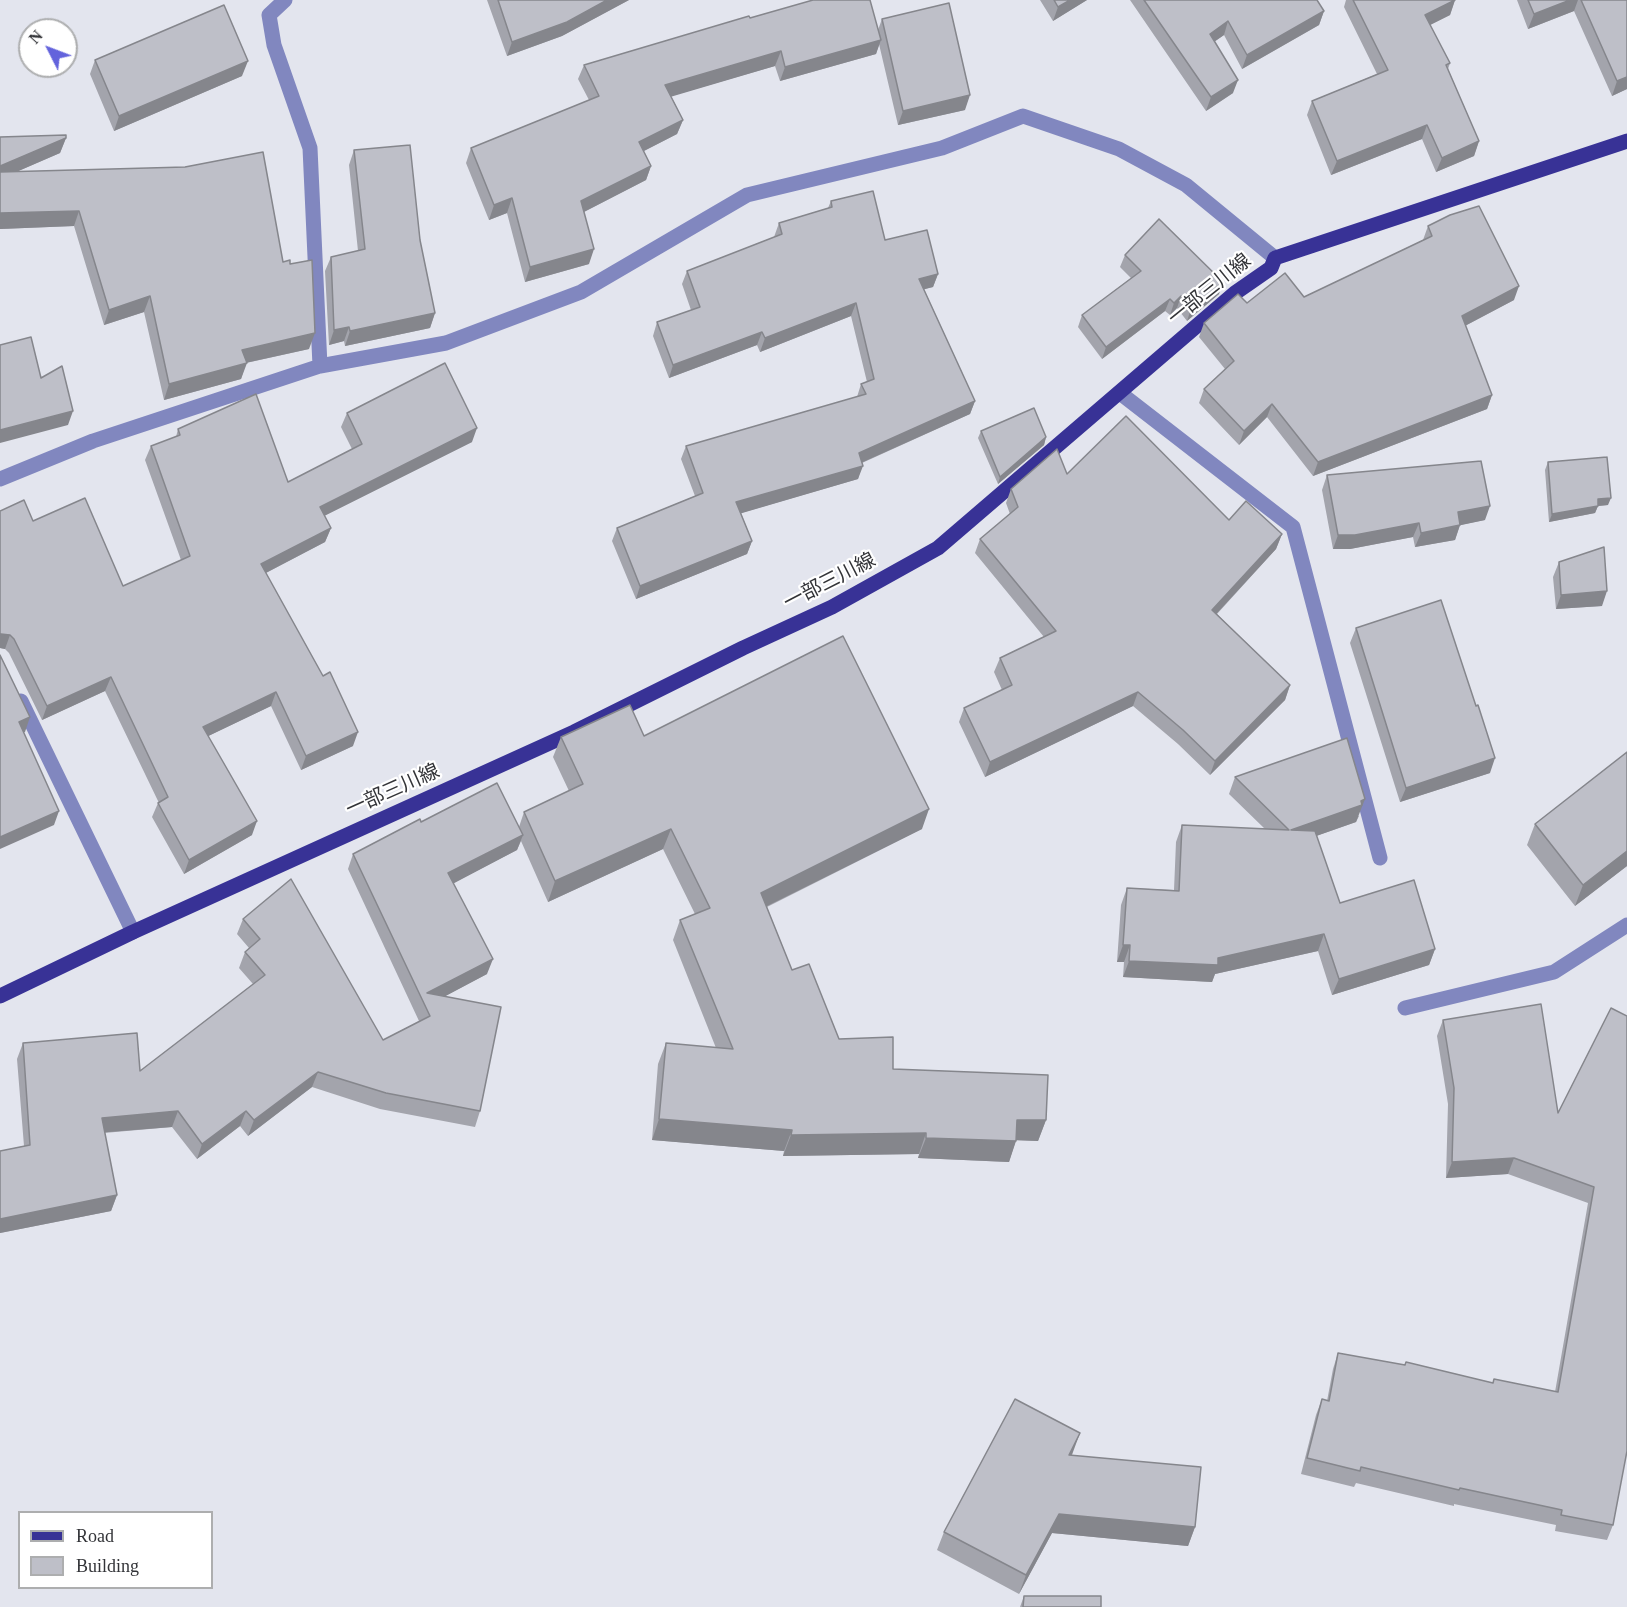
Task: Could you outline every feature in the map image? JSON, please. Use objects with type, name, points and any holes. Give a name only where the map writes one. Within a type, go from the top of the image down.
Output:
[{"type":"main road","name":"一部三川線","points":[[0,996],[133,932],[574,732],[831,607],[938,548],[1235,293],[1271,268],[1275,258],[1627,141]]},
{"type":"street","points":[[285,0],[269,15],[274,45],[310,148],[320,366]]},
{"type":"street","points":[[0,479],[93,441],[320,366],[446,343],[581,292],[747,195],[942,148],[1023,116],[1119,149],[1186,185],[1275,258]]},
{"type":"street","points":[[1120,393],[1293,527],[1380,858]]},
{"type":"street","points":[[15,689],[133,932]]},
{"type":"street","points":[[1405,1008],[1554,972],[1627,925]]},
{"type":"building","points":[[498,0],[607,0],[567,22],[512,42]]},
{"type":"building","points":[[813,0],[870,0],[881,40],[785,67],[781,51],[665,85],[683,120],[639,142],[651,166],[581,201],[594,249],[530,267],[512,198],[494,205],[471,148],[599,96],[584,65],[749,16],[750,18]]},
{"type":"building","points":[[1054,0],[1070,0],[1058,7]]},
{"type":"building","points":[[1144,0],[1317,0],[1324,11],[1247,55],[1228,21],[1210,34],[1238,80],[1211,97]]},
{"type":"building","points":[[1353,0],[1455,0],[1425,15],[1450,63],[1446,65],[1479,141],[1442,158],[1427,125],[1337,161],[1312,101],[1388,70]]},
{"type":"building","points":[[1528,0],[1570,0],[1534,14]]},
{"type":"building","points":[[1581,0],[1627,0],[1627,77],[1617,81]]},
{"type":"building","points":[[949,3],[970,95],[903,111],[882,19]]},
{"type":"building","points":[[224,5],[248,61],[119,116],[95,60]]},
{"type":"building","points":[[66,135],[66,138],[0,166],[0,137]]},
{"type":"building","points":[[410,145],[420,240],[435,313],[350,331],[349,327],[334,330],[331,257],[365,249],[354,150]]},
{"type":"building","points":[[263,152],[283,262],[290,260],[290,264],[312,260],[315,333],[242,350],[247,363],[169,384],[150,296],[109,310],[79,211],[0,213],[0,172],[185,167]]},
{"type":"building","points":[[873,191],[885,240],[927,230],[938,274],[919,279],[975,401],[859,453],[863,466],[736,502],[752,541],[640,586],[617,528],[703,493],[686,446],[866,394],[861,384],[874,379],[856,303],[765,338],[762,332],[673,365],[657,322],[700,307],[687,271],[782,234],[779,223],[832,207],[831,201]]},
{"type":"building","points":[[1479,206],[1519,286],[1462,316],[1492,395],[1318,462],[1272,404],[1244,431],[1204,389],[1234,361],[1204,323],[1238,294],[1247,303],[1285,273],[1304,297],[1432,236],[1428,226],[1450,215]]},
{"type":"building","points":[[1159,219],[1223,282],[1191,309],[1181,296],[1174,303],[1170,299],[1106,347],[1082,315],[1141,271],[1125,255]]},
{"type":"building","points":[[31,337],[41,378],[62,366],[73,411],[0,430],[0,345]]},
{"type":"building","points":[[445,363],[477,428],[320,507],[331,528],[261,564],[323,676],[330,672],[358,732],[306,756],[276,692],[203,727],[257,821],[189,860],[158,803],[168,797],[111,677],[47,706],[14,639],[10,635],[0,635],[0,511],[24,500],[33,521],[85,498],[123,586],[190,556],[151,446],[180,435],[178,429],[256,394],[288,482],[362,444],[347,413]]},
{"type":"building","points":[[1034,408],[1046,437],[1000,477],[981,431]]},
{"type":"building","points":[[1126,416],[1229,520],[1246,501],[1282,534],[1212,610],[1290,685],[1215,761],[1138,692],[990,762],[964,708],[1012,685],[1000,658],[1056,631],[980,539],[1018,507],[1011,489],[1057,449],[1067,474]]},
{"type":"building","points":[[1607,457],[1611,498],[1598,499],[1598,506],[1552,514],[1548,462]]},
{"type":"building","points":[[1481,461],[1490,506],[1458,512],[1460,525],[1421,533],[1419,523],[1355,535],[1338,535],[1327,475]]},
{"type":"building","points":[[1604,547],[1607,591],[1561,595],[1559,562]]},
{"type":"building","points":[[1441,600],[1495,758],[1406,788],[1356,628]]},
{"type":"building","points":[[843,636],[929,809],[761,893],[792,970],[809,964],[839,1039],[893,1037],[893,1069],[1048,1075],[1046,1120],[1017,1120],[1016,1141],[926,1138],[926,1133],[791,1135],[792,1130],[659,1119],[666,1043],[733,1049],[680,920],[710,908],[671,829],[555,881],[524,812],[583,784],[561,737],[630,705],[644,736]]},
{"type":"building","points":[[0,655],[30,717],[19,722],[59,811],[0,837]]},
{"type":"building","points":[[1347,738],[1365,799],[1361,801],[1362,805],[1291,830],[1315,831],[1340,903],[1414,880],[1435,949],[1339,979],[1324,934],[1218,958],[1218,965],[1129,961],[1130,945],[1123,945],[1127,888],[1179,891],[1182,825],[1289,830],[1235,777]]},
{"type":"building","points":[[1627,752],[1627,851],[1583,885],[1535,824]]},
{"type":"building","points":[[497,783],[523,835],[448,873],[493,959],[427,993],[501,1007],[480,1111],[386,1093],[318,1072],[254,1120],[246,1111],[202,1144],[178,1111],[102,1118],[117,1195],[0,1219],[0,1151],[30,1145],[23,1043],[137,1033],[140,1071],[265,975],[245,952],[260,939],[243,919],[291,879],[383,1040],[430,1016],[353,854]]},
{"type":"building","points":[[1541,1004],[1558,1113],[1611,1008],[1627,1016],[1627,1451],[1613,1525],[1561,1515],[1562,1510],[1460,1488],[1459,1490],[1361,1467],[1360,1471],[1307,1458],[1322,1399],[1329,1401],[1338,1353],[1405,1365],[1406,1362],[1493,1383],[1494,1379],[1558,1392],[1594,1187],[1514,1158],[1452,1162],[1454,1088],[1443,1020]]},
{"type":"building","points":[[1015,1399],[1080,1433],[1069,1455],[1201,1467],[1195,1527],[1059,1514],[1026,1575],[944,1532]]},
{"type":"building","points":[[1024,1596],[1101,1596],[1101,1607],[1023,1607]]}]
